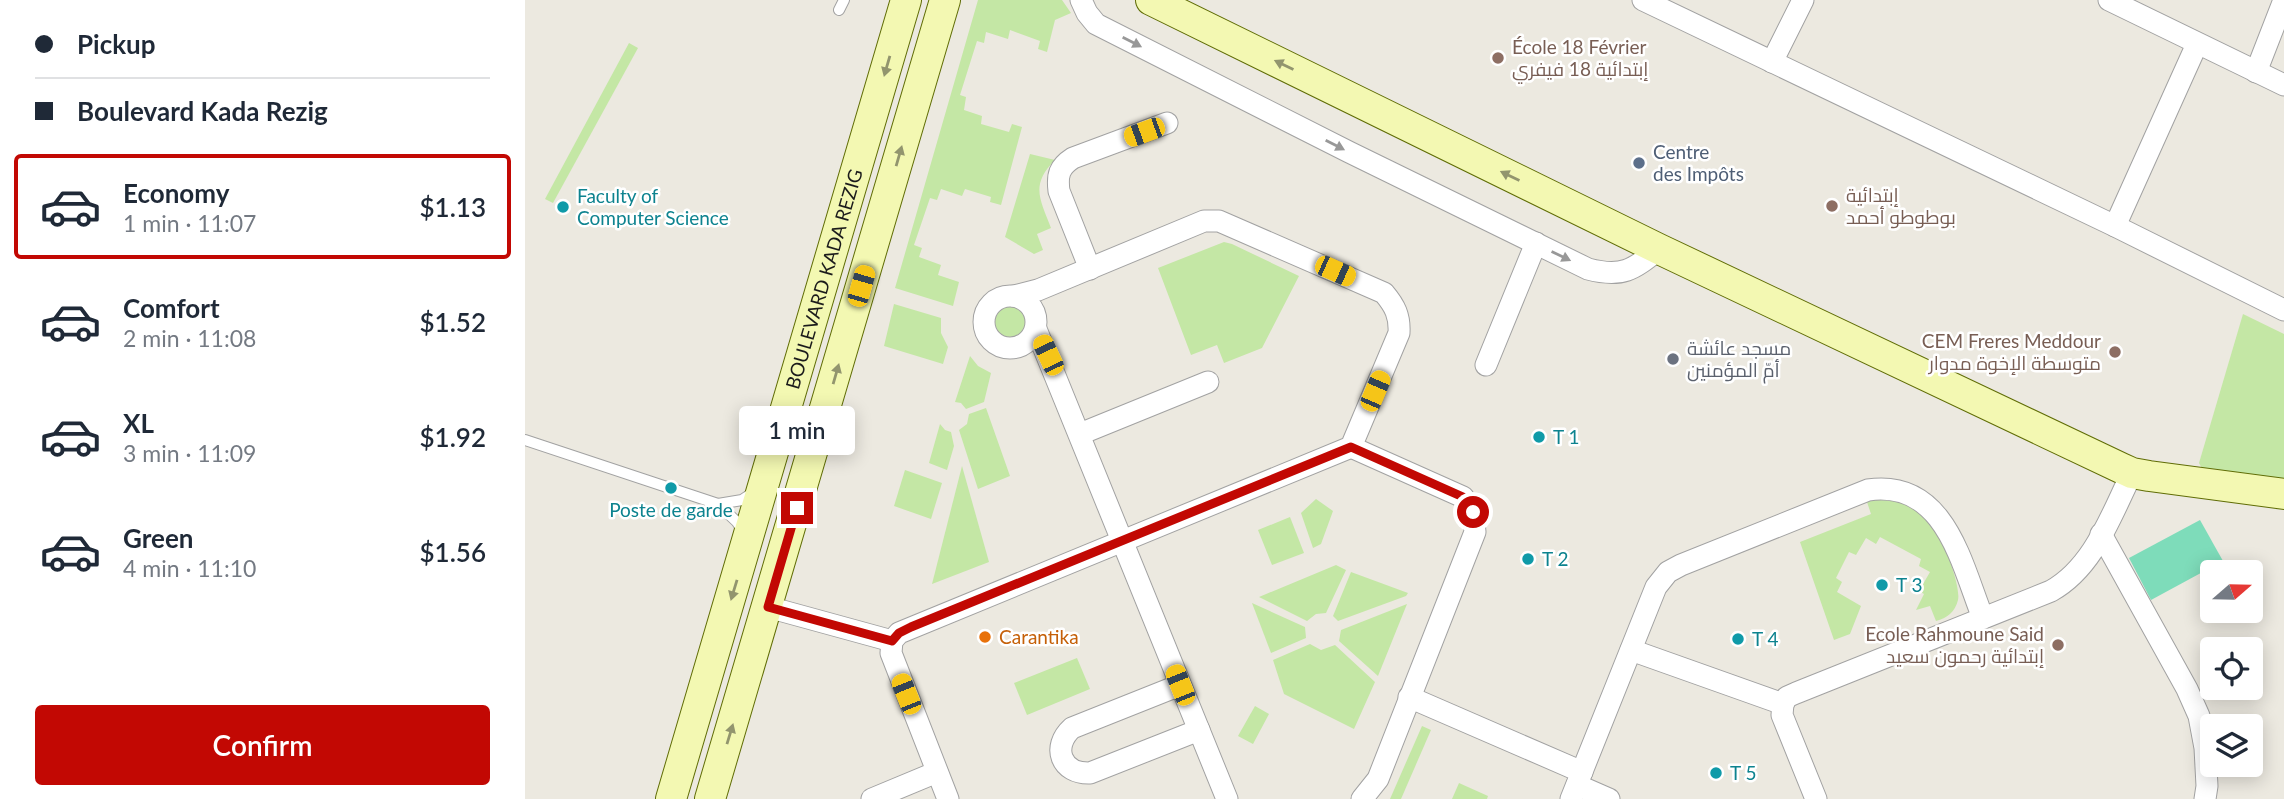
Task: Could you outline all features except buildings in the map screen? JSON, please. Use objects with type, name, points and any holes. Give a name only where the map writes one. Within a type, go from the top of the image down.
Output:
[{"type":"main road","name":"BOULEVARD KADA REZIG","points":[[671,799],[907,0]]},
{"type":"main road","name":"BOULEVARD KADA REZIG","points":[[710,799],[945,0]]},
{"type":"main road","points":[[1151,0],[1659,249],[2132,473],[2284,494]]},
{"type":"street","points":[[1081,0],[1096,24],[1588,269],[1609,274],[1627,270],[1659,249]]},
{"type":"street","points":[[1643,0],[2284,310]]},
{"type":"street","points":[[1772,62],[1803,0]]},
{"type":"street","points":[[2109,0],[2284,85]]},
{"type":"street","points":[[2256,72],[2284,0]]},
{"type":"street","points":[[2115,226],[2197,44]]},
{"type":"street","points":[[1090,269],[1059,191],[1057,179],[1060,170],[1073,159],[1167,123]]},
{"type":"street","points":[[948,799],[891,653],[892,641],[899,633],[1351,447],[1399,333],[1400,319],[1394,304],[1384,293],[1219,220],[1204,221],[1046,286],[1001,298],[991,305],[985,316],[985,328],[991,340],[1001,347],[1013,348],[1031,328],[1036,299],[1046,286]]},
{"type":"street","points":[[1486,365],[1536,243]]},
{"type":"street","points":[[1014,296],[1025,301],[1031,328],[1048,355],[1227,799]]},
{"type":"street","points":[[1080,434],[1208,382]]},
{"type":"street","points":[[1351,447],[1463,497],[1473,512],[1475,532],[1378,779],[1363,799]]},
{"type":"street","points":[[1815,799],[1782,715],[1787,697],[2063,584],[2089,557],[2132,473]]},
{"type":"street","points":[[1577,785],[1659,581],[1681,565],[1858,493],[1889,489],[1911,495],[1932,509],[1942,520],[1983,618]]},
{"type":"street","points":[[2101,534],[2187,689],[2199,716],[2205,748],[2206,799]]},
{"type":"street","points":[[768,607],[892,641]]},
{"type":"street","points":[[1630,650],[1783,704]]},
{"type":"street","points":[[1180,685],[1072,728],[1062,741],[1062,758],[1073,771],[1090,773],[1199,730]]},
{"type":"street","points":[[1409,697],[1609,799]]},
{"type":"street","points":[[872,799],[937,772]]},
{"type":"lane","points":[[525,440],[718,504],[737,522],[747,544]]},
{"type":"lane","points":[[718,504],[743,500],[766,482]]},
{"type":"green space","points":[[978,0],[1062,0],[1071,13],[1055,20],[1047,52],[1038,49],[1040,41],[1010,30],[1008,39],[986,32],[984,43],[977,41],[960,95],[966,97],[964,110],[982,116],[981,124],[1009,132],[1012,124],[1022,127],[1001,205],[990,202],[991,197],[965,189],[962,196],[941,189],[937,200],[930,198],[914,245],[922,248],[919,257],[941,265],[938,275],[959,282],[953,306],[895,288]]},
{"type":"green space","points":[[629,43],[638,48],[553,203],[545,199]]},
{"type":"green space","points":[[1030,154],[1055,160],[1042,177],[1039,192],[1051,228],[1037,234],[1043,250],[1034,254],[1005,237]]},
{"type":"green space","points":[[1224,242],[1299,276],[1262,348],[1224,363],[1217,345],[1191,355],[1158,268]]},
{"type":"green space","points":[[894,304],[941,318],[941,333],[948,347],[943,364],[884,346]]},
{"type":"green space","points":[[1011,306],[1022,311],[1027,322],[1022,333],[1011,338],[1000,333],[995,322],[1000,311]]},
{"type":"green space","points":[[2243,314],[2284,334],[2284,487],[2207,478],[2199,463]]},
{"type":"green space","points":[[970,356],[978,366],[991,373],[984,402],[966,409],[961,403],[955,402]]},
{"type":"green space","points":[[986,408],[1010,476],[978,489],[959,430],[967,424],[969,414]]},
{"type":"green space","points":[[940,424],[951,432],[954,446],[947,470],[929,463]]},
{"type":"green space","points":[[962,466],[989,562],[932,584]]},
{"type":"green space","points":[[905,470],[942,483],[931,519],[894,506]]},
{"type":"green space","points":[[1316,499],[1333,511],[1321,544],[1313,548],[1301,513]]},
{"type":"green space","points":[[1873,500],[1906,503],[1928,519],[1938,533],[1948,556],[1955,576],[1958,600],[1950,614],[1936,621],[1930,606],[1916,610],[1924,594],[1919,591],[1930,572],[1919,566],[1921,559],[1880,537],[1876,544],[1866,538],[1856,555],[1849,552],[1836,578],[1842,582],[1837,592],[1861,606],[1850,634],[1834,640],[1800,542],[1871,514],[1867,502]]},
{"type":"green space","points":[[1290,517],[1304,553],[1272,565],[1258,530]]},
{"type":"green space","points":[[2200,520],[2222,560],[2200,560],[2200,573],[2151,600],[2129,558]]},
{"type":"green space","points":[[1336,565],[1346,570],[1326,613],[1316,614],[1307,621],[1259,597]]},
{"type":"green space","points":[[1351,572],[1408,593],[1338,621],[1333,616]]},
{"type":"green space","points":[[1252,603],[1305,627],[1306,638],[1271,653]]},
{"type":"green space","points":[[1407,604],[1378,676],[1339,641],[1341,630]]},
{"type":"green space","points":[[1310,644],[1321,650],[1335,645],[1375,682],[1354,729],[1284,694],[1273,660]]},
{"type":"green space","points":[[1077,658],[1090,689],[1027,715],[1014,683]]},
{"type":"green space","points":[[1255,706],[1269,714],[1253,744],[1238,736]]},
{"type":"green space","points":[[1422,726],[1431,730],[1401,799],[1390,799]]},
{"type":"green space","points":[[1459,783],[1488,796],[1487,799],[1452,799]]},
{"type":"place","name":"École 18 Février إبتدائية 18 فيفري","points":[[1498,58]]},
{"type":"place","name":"Centre des Impôts","points":[[1639,163]]},
{"type":"place","name":"إبتدائية بوطوطو أحمد","points":[[1832,206]]},
{"type":"place","name":"Faculty of Computer Science","points":[[563,207]]},
{"type":"place","name":"CEM Freres Meddour متوسطة الإخوة مدوار","points":[[2115,352]]},
{"type":"place","name":"مسجد عائشة أمّ المؤمنين","points":[[1673,359]]},
{"type":"place","name":"T 1","points":[[1539,437]]},
{"type":"place","name":"Poste de garde","points":[[671,488]]},
{"type":"place","name":"T 2","points":[[1528,559]]},
{"type":"place","name":"T 3","points":[[1882,585]]},
{"type":"place","name":"Carantika","points":[[985,637]]},
{"type":"place","name":"T 4","points":[[1738,639]]},
{"type":"place","name":"Ecole Rahmoune Said إبتدائية رحمون سعيد","points":[[2058,645]]},
{"type":"place","name":"T 5","points":[[1716,773]]},
{"type":"route","points":[[797,508],[768,607],[892,641],[899,633],[911,627],[1351,447],[1448,489],[1463,497],[1473,512]]}]
